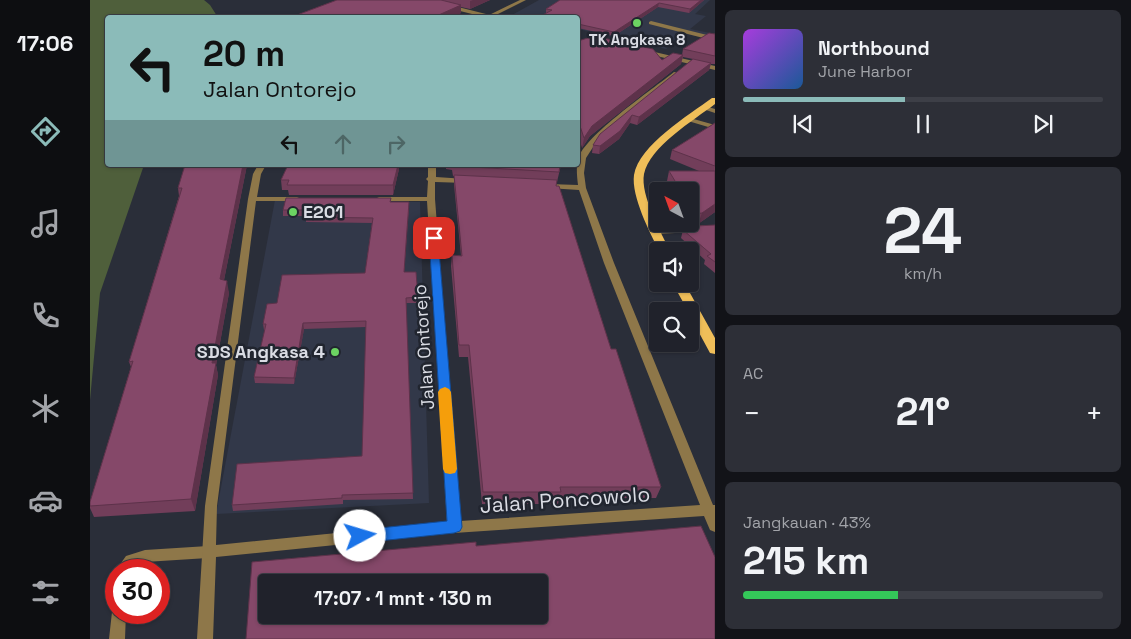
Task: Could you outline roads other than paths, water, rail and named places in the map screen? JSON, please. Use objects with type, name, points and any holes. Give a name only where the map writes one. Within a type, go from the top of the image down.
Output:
[{"type":"main road","points":[[649,213],[641,189],[640,172],[645,160],[655,148],[690,120],[712,106]]},
{"type":"main road","points":[[684,292],[711,338],[715,350]]},
{"type":"street","points":[[490,15],[524,0]]},
{"type":"street","points":[[447,7],[478,15]]},
{"type":"street","points":[[651,23],[715,39]]},
{"type":"street","points":[[642,51],[715,68]]},
{"type":"street","points":[[690,62],[594,139],[582,158],[580,173],[582,188],[609,264],[711,510],[715,526]]},
{"type":"street","points":[[690,120],[715,127]]},
{"type":"street","points":[[205,639],[211,506],[252,199],[257,174],[261,167]]},
{"type":"street","name":"Jalan Ontorejo","points":[[432,167],[431,199],[454,527]]},
{"type":"street","points":[[430,179],[478,182]]},
{"type":"street","points":[[534,186],[582,188]]},
{"type":"street","points":[[252,199],[310,199]]},
{"type":"street","points":[[368,199],[431,199]]},
{"type":"street","points":[[699,229],[715,228]]},
{"type":"street","name":"Jalan Poncowolo","points":[[134,559],[145,556],[208,552],[454,527],[711,510]]},
{"type":"street","points":[[117,639],[118,624]]},
{"type":"place","name":"TK Angkasa 8","points":[[637,23]]},
{"type":"place","name":"E201","points":[[293,212]]},
{"type":"place","name":"SDS Angkasa 4","points":[[335,352]]}]
